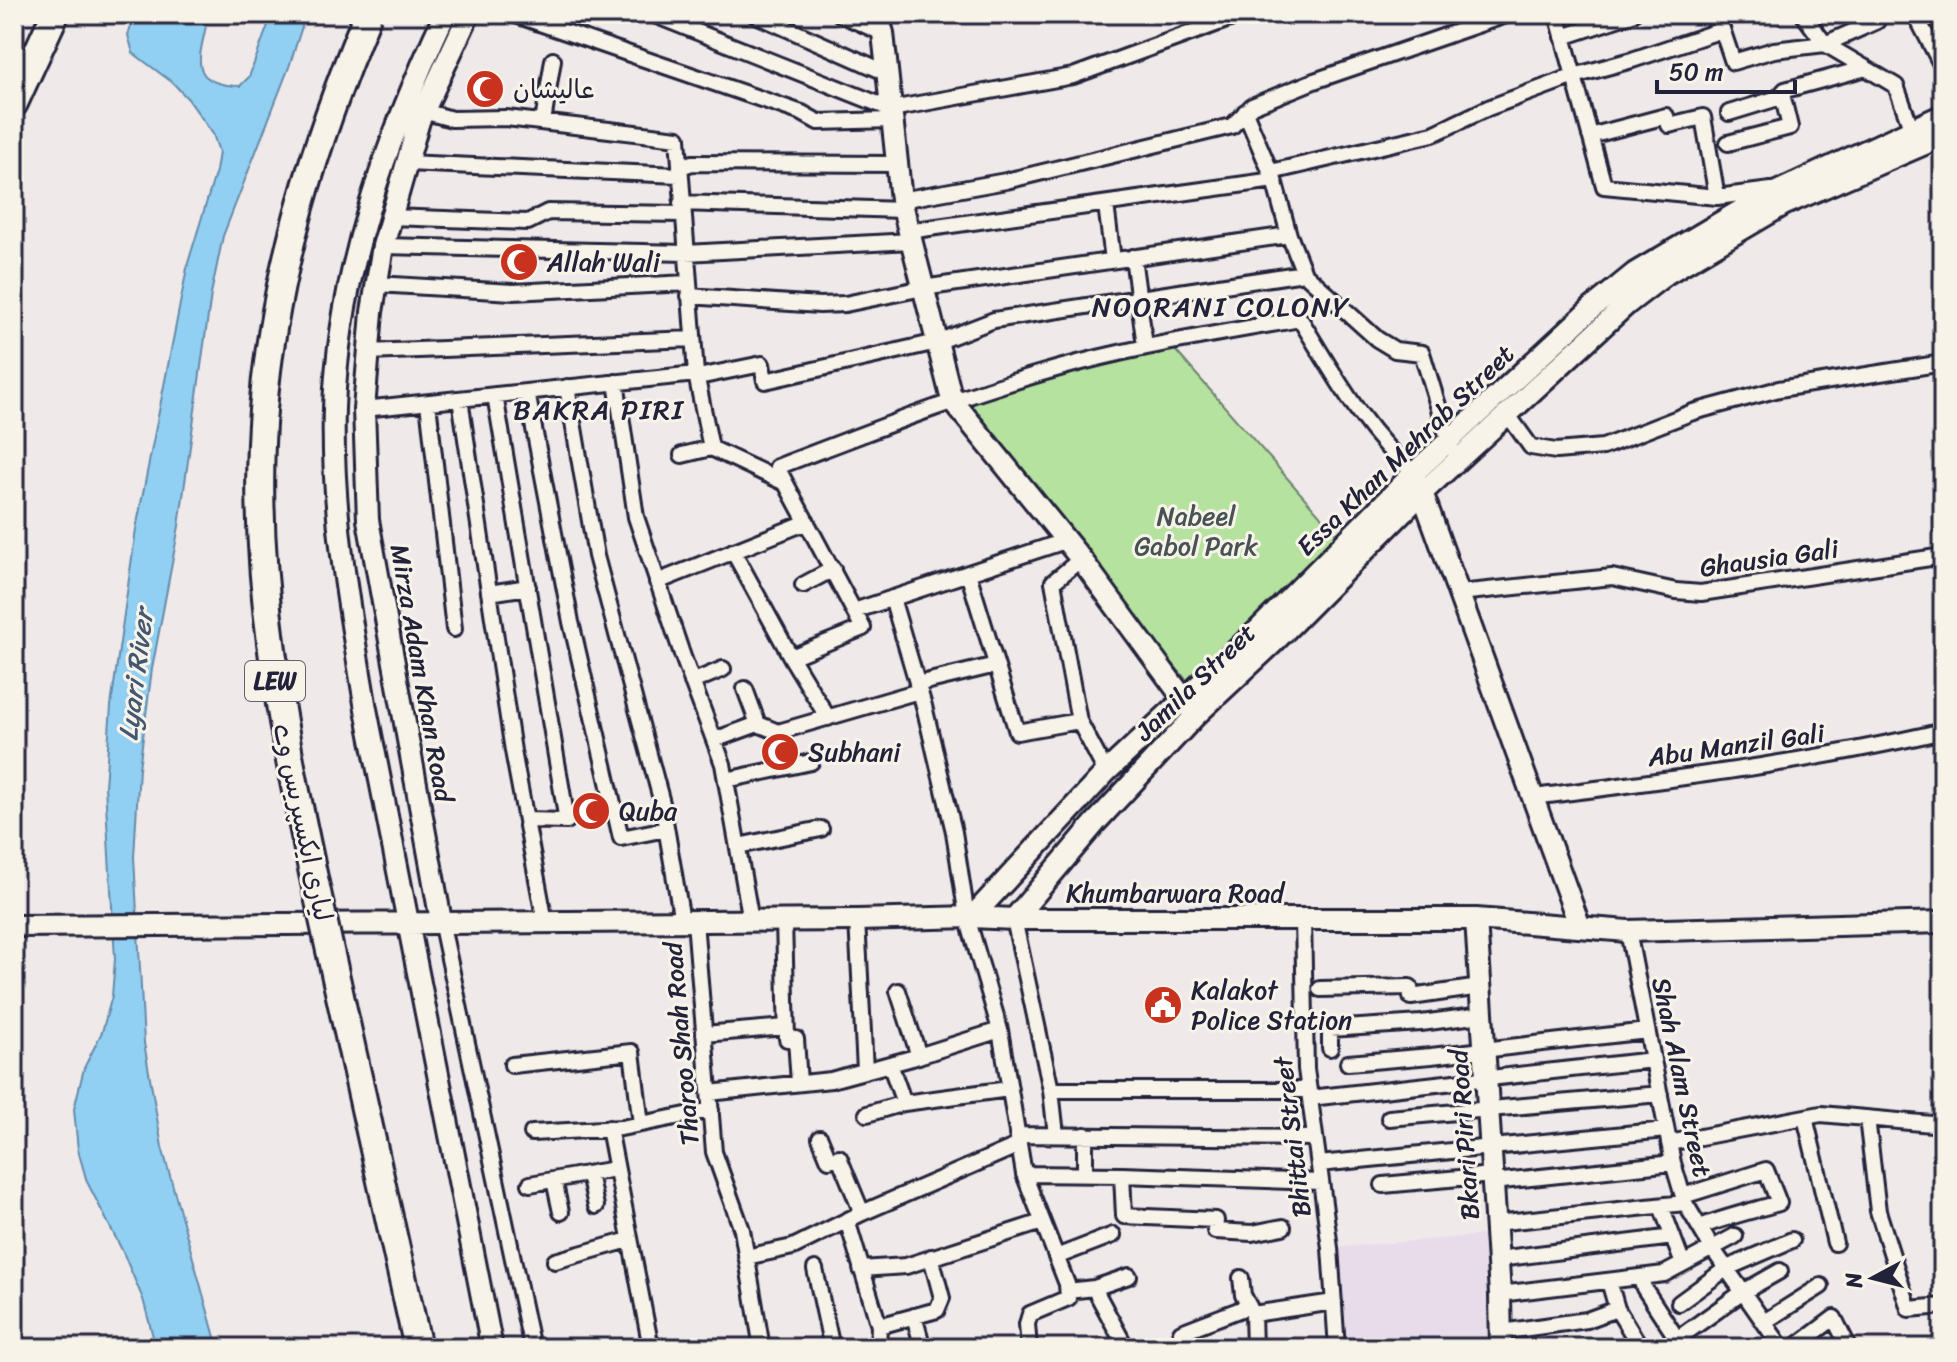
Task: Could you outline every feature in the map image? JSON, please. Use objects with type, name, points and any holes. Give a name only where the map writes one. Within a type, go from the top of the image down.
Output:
[{"type":"highway","points":[[14,103],[55,14]]},
{"type":"highway","name":"لیاری ایکسپریس وے","points":[[368,14],[309,170],[280,289],[263,409],[261,531],[271,651],[290,771],[418,1348]]},
{"type":"main road","points":[[445,14],[408,94],[378,175],[352,269],[339,350],[334,407],[337,509],[348,604],[407,922],[492,1348]]},
{"type":"main road","name":"Mirza Adam Khan Road","points":[[441,921],[368,520],[364,409],[368,352],[383,246],[423,111],[469,14]]},
{"type":"main road","points":[[880,23],[902,205],[952,400],[1081,559],[1189,708]]},
{"type":"main road","name":"Essa Khan Mehrab Street","points":[[1423,492],[1607,321],[1666,274],[1787,195],[1943,115]]},
{"type":"main road","name":"Essa Khan Mehrab Street","points":[[970,917],[1106,772],[1189,708],[1259,629],[1352,549],[1414,473],[1625,281],[1755,202],[1787,195],[1943,136]]},
{"type":"main road","points":[[1414,473],[1580,927]]},
{"type":"main road","points":[[1352,549],[1423,492]]},
{"type":"main road","name":"Jamila Street","points":[[1014,919],[1189,708]]},
{"type":"main road","name":"Khumbarwara Road","points":[[14,926],[970,917],[1476,919],[1628,931],[1943,922]]},
{"type":"main road","name":"Bkari Piri Road","points":[[1476,919],[1501,1340]]},
{"type":"street","points":[[513,14],[802,113],[818,122],[892,114],[1073,76],[1243,14]]},
{"type":"street","points":[[652,14],[892,114]]},
{"type":"street","points":[[754,14],[887,73]]},
{"type":"street","points":[[840,14],[880,23]]},
{"type":"street","points":[[391,217],[528,222],[548,212],[902,205],[1232,126],[1252,106],[1314,81],[1509,14]]},
{"type":"street","points":[[1557,14],[1604,186],[1717,197],[1787,195]]},
{"type":"street","points":[[1563,37],[1632,14]]},
{"type":"street","points":[[1717,14],[1733,62],[1774,50],[1825,44],[1877,21]]},
{"type":"street","points":[[1803,14],[1825,44],[1896,86],[1912,130]]},
{"type":"street","points":[[1915,14],[1943,68]]},
{"type":"street","points":[[383,246],[686,253],[910,236],[1106,205],[1272,176],[1423,137],[1488,108],[1574,76],[1722,30]]},
{"type":"street","points":[[543,122],[553,60]]},
{"type":"street","points":[[1729,113],[1778,98],[1785,90],[1866,68]]},
{"type":"street","points":[[1728,143],[1790,127],[1782,94]]},
{"type":"street","points":[[423,111],[452,119],[506,118],[678,138],[693,339],[711,448]]},
{"type":"street","points":[[1245,112],[1272,176],[1304,273],[1377,339],[1395,350],[1422,353],[1450,440],[1453,464]]},
{"type":"street","points":[[1590,136],[1666,116],[1669,125],[1703,117],[1717,197]]},
{"type":"street","points":[[406,163],[679,171],[692,163],[897,164]]},
{"type":"street","points":[[1106,205],[1113,260]]},
{"type":"street","points":[[376,284],[513,292],[689,289],[820,305],[845,304],[923,288],[1289,235]]},
{"type":"street","points":[[1133,257],[1145,346]]},
{"type":"street","points":[[364,409],[697,375],[762,364],[765,381],[937,342],[994,320],[1304,273]]},
{"type":"street","points":[[791,657],[863,628],[777,467],[952,400],[1075,363],[1145,346],[1300,319],[1370,430],[1389,452],[1414,473]]},
{"type":"street","points":[[368,352],[693,339]]},
{"type":"street","points":[[1508,415],[1531,447],[1556,451],[1603,447],[1693,412],[1779,389],[1943,363]]},
{"type":"street","points":[[616,382],[636,517],[726,780],[751,921]]},
{"type":"street","name":"Tharoo Shah Road","points":[[567,387],[596,556],[644,733],[688,921],[704,1034],[714,1152],[742,1230],[762,1348]]},
{"type":"street","points":[[527,392],[571,622],[621,838],[666,829]]},
{"type":"street","points":[[495,395],[567,821],[526,820]]},
{"type":"street","points":[[460,399],[489,593],[545,922]]},
{"type":"street","points":[[428,403],[454,629]]},
{"type":"street","points":[[682,455],[711,448],[785,483]]},
{"type":"street","points":[[657,582],[807,522]]},
{"type":"street","points":[[854,611],[1065,541]]},
{"type":"street","points":[[733,551],[828,718]]},
{"type":"street","name":"Ghausia Gali","points":[[1459,593],[1612,577],[1676,591],[1701,593],[1943,556]]},
{"type":"street","points":[[1081,559],[1053,582],[1079,721],[1106,772]]},
{"type":"street","points":[[803,585],[833,569]]},
{"type":"street","points":[[968,573],[1017,732],[1079,721]]},
{"type":"street","points":[[489,593],[528,587]]},
{"type":"street","points":[[892,598],[918,687],[954,832],[970,917],[1000,1030],[1024,1174],[1068,1291],[1068,1298],[1030,1314],[1027,1324],[1029,1348]]},
{"type":"street","points":[[714,740],[758,724],[778,732],[996,665]]},
{"type":"street","points":[[692,682],[723,669]]},
{"type":"street","points":[[745,689],[758,724]]},
{"type":"street","name":"Abu Manzil Gali","points":[[1534,797],[1787,763],[1868,749],[1943,731]]},
{"type":"street","points":[[726,780],[811,762]]},
{"type":"street","points":[[738,846],[821,829]]},
{"type":"street","points":[[1014,919],[1051,1090],[1056,1135]]},
{"type":"street","name":"Bhittai Street","points":[[1303,919],[1306,1069],[1319,1164],[1337,1348]]},
{"type":"street","points":[[784,920],[787,1039],[796,1039],[799,1083]]},
{"type":"street","points":[[857,920],[865,1070]]},
{"type":"street","name":"Mirza Adam Khan Road","points":[[441,921],[532,1348]]},
{"type":"street","name":"Shah Alam Street","points":[[1628,931],[1673,1163],[1684,1199],[1712,1248],[1782,1348]]},
{"type":"street","points":[[1320,989],[1410,987],[1411,997],[1480,987]]},
{"type":"street","points":[[898,991],[919,1056]]},
{"type":"street","points":[[1330,1048],[1330,1029],[1482,1015]]},
{"type":"street","points":[[704,1034],[786,1027]]},
{"type":"street","points":[[709,1093],[831,1080],[1000,1030]]},
{"type":"street","points":[[1348,1063],[1647,1031]]},
{"type":"street","points":[[512,1065],[632,1052],[641,1124]]},
{"type":"street","points":[[1051,1090],[1309,1094],[1653,1060]]},
{"type":"street","points":[[890,1064],[904,1103]]},
{"type":"street","points":[[867,1114],[904,1103],[1009,1089]]},
{"type":"street","points":[[1389,1118],[1660,1094]]},
{"type":"street","points":[[532,1133],[641,1124],[711,1110]]},
{"type":"street","points":[[1319,1164],[1491,1147],[1668,1136],[1821,1114],[1943,1125]]},
{"type":"street","points":[[1805,1117],[1835,1243]]},
{"type":"street","points":[[1867,1118],[1878,1211],[1909,1309],[1943,1306]]},
{"type":"street","points":[[609,1128],[651,1348]]},
{"type":"street","points":[[746,1257],[793,1247],[1018,1140],[1056,1135],[1315,1138]]},
{"type":"street","points":[[1085,1135],[1085,1174]]},
{"type":"street","points":[[820,1138],[829,1160],[839,1157],[862,1213]]},
{"type":"street","points":[[1383,1185],[1673,1163]]},
{"type":"street","points":[[530,1184],[615,1169]]},
{"type":"street","points":[[1495,1223],[1661,1206],[1766,1170],[1779,1203],[1700,1227]]},
{"type":"street","points":[[589,1174],[596,1206]]},
{"type":"street","points":[[1024,1174],[1321,1182]]},
{"type":"street","points":[[1122,1175],[1124,1216],[1216,1220],[1215,1231],[1252,1233],[1283,1227]]},
{"type":"street","points":[[554,1180],[561,1212]]},
{"type":"street","points":[[1661,1206],[1683,1264]]},
{"type":"street","points":[[847,1220],[879,1326],[878,1348]]},
{"type":"street","points":[[861,1269],[906,1266],[1042,1222]]},
{"type":"street","points":[[1056,1257],[1113,1235]]},
{"type":"street","points":[[1500,1294],[1664,1274],[1735,1236]]},
{"type":"street","points":[[1498,1259],[1673,1237]]},
{"type":"street","points":[[555,1261],[629,1240]]},
{"type":"street","points":[[1679,1303],[1727,1268],[1792,1240]]},
{"type":"street","points":[[879,1326],[937,1310],[942,1298],[931,1257]]},
{"type":"street","points":[[815,1269],[832,1348]]},
{"type":"street","points":[[1640,1277],[1680,1344],[1743,1292],[1780,1271]]},
{"type":"street","points":[[1068,1291],[1094,1288],[1129,1276]]},
{"type":"street","points":[[1241,1278],[1243,1295],[1251,1310],[1254,1348]]},
{"type":"street","points":[[1609,1281],[1617,1309],[1636,1347]]},
{"type":"street","points":[[1764,1322],[1821,1286]]},
{"type":"street","points":[[1094,1288],[1126,1348]]},
{"type":"street","points":[[1181,1332],[1251,1310],[1334,1302]]},
{"type":"street","points":[[1501,1340],[1587,1320],[1617,1309]]},
{"type":"street","points":[[914,1316],[923,1348]]},
{"type":"street","points":[[1794,1348],[1834,1318],[1849,1348]]},
{"type":"shaded area","points":[[1496,1234],[1501,1348],[1335,1348],[1330,1248]]},
{"type":"green space","name":"Nabeel Gabol Park","points":[[1168,342],[1352,552],[1203,700],[952,400]]},
{"type":"water","name":"Lyari River","points":[[135,14],[208,14],[201,52],[202,72],[221,84],[240,86],[249,77],[272,14],[306,14],[289,67],[223,236],[211,294],[179,526],[152,669],[139,768],[134,857],[144,1043],[162,1147],[218,1348],[156,1348],[143,1299],[87,1182],[78,1150],[74,1109],[84,1068],[102,1032],[112,996],[115,959],[105,786],[111,706],[136,529],[188,263],[219,152],[213,134],[188,99],[173,83],[133,53],[128,35]]},
{"type":"place","name":"عالیشان","points":[[485,89]]},
{"type":"place","name":"Allah Wali","points":[[519,262]]},
{"type":"place","name":"Subhani","points":[[780,752]]},
{"type":"place","name":"Quba","points":[[591,811]]},
{"type":"place","name":"Kalakot Police Station","points":[[1163,1005]]},
{"type":"district","name":"NOORANI COLONY","points":[[1221,306]]},
{"type":"district","name":"BAKRA PIRI","points":[[599,409]]}]
